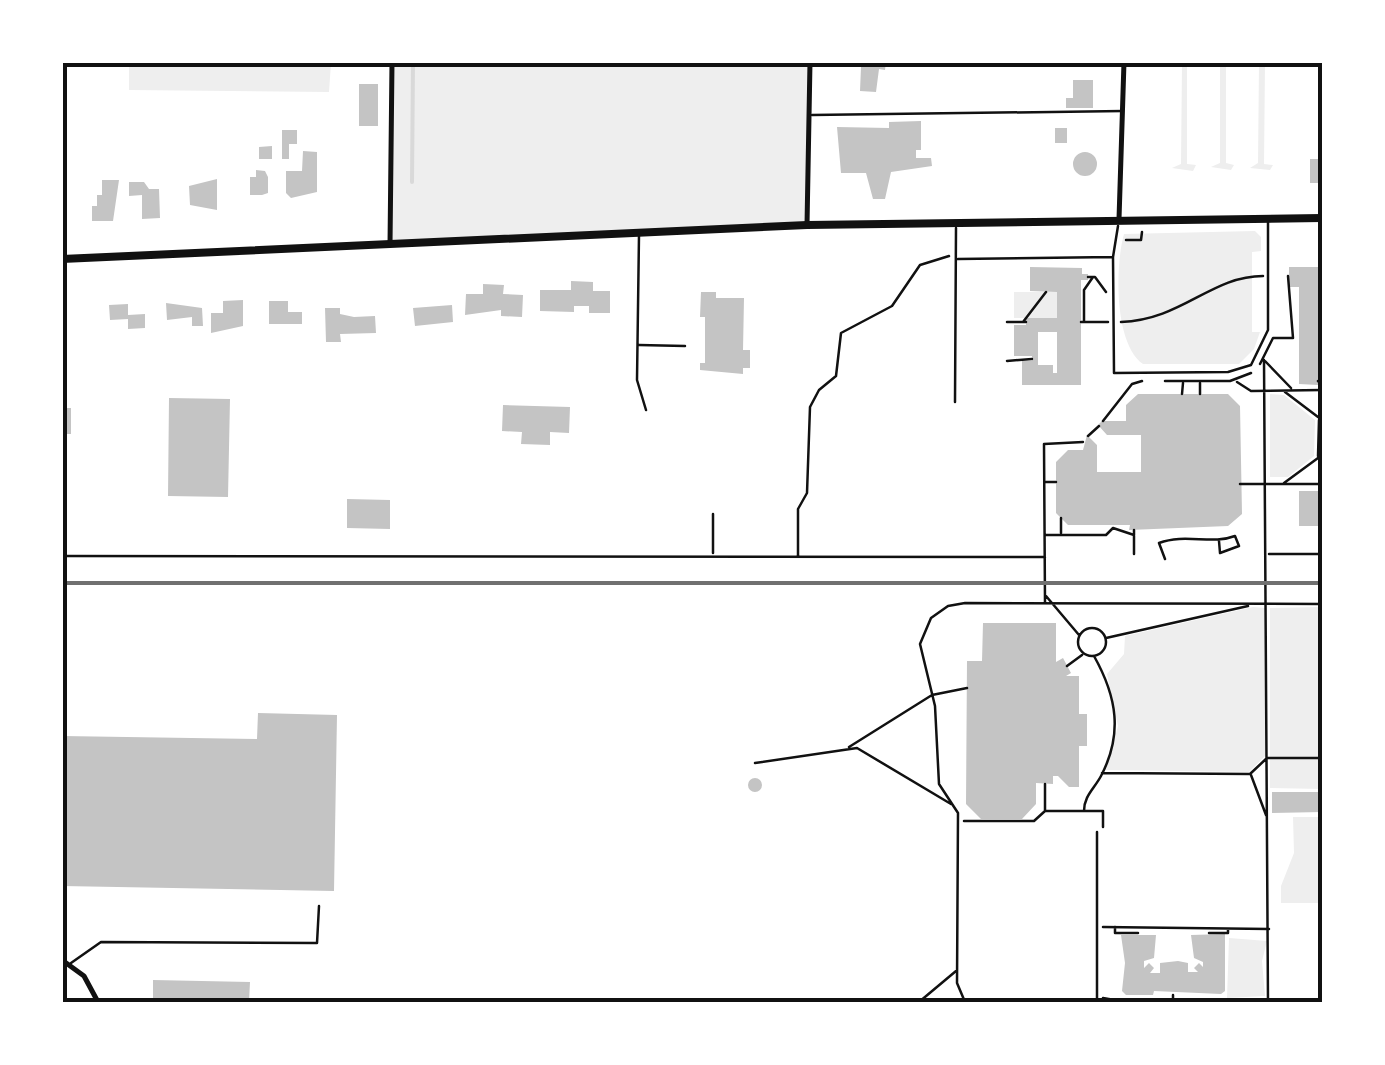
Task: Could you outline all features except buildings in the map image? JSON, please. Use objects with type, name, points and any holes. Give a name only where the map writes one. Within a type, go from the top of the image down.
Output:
[{"type":"main road","points":[[62,259],[807,225],[1322,218]]},
{"type":"street","points":[[390,245],[392,62]]},
{"type":"street","points":[[807,225],[810,62]]},
{"type":"street","points":[[1119,220],[1124,62]]},
{"type":"street","points":[[62,960],[84,976],[98,1002]]},
{"type":"lane","points":[[808,115],[1124,112]]},
{"type":"lane","points":[[1119,220],[1113,257],[1114,373],[1240,371],[1252,366],[1265,342],[1268,218]]},
{"type":"lane","points":[[955,402],[956,221]]},
{"type":"lane","points":[[640,234],[637,380],[646,410]]},
{"type":"lane","points":[[956,256],[1113,257]]},
{"type":"lane","points":[[637,345],[684,346]]},
{"type":"lane","points":[[1096,1000],[1097,832]]},
{"type":"lane","points":[[70,964],[101,942],[318,943],[318,906]]},
{"type":"path","points":[[1121,240],[1141,240],[1142,232]]},
{"type":"path","points":[[798,557],[798,509],[807,493],[810,407],[819,390],[836,376],[841,333],[892,306],[920,265],[956,256]]},
{"type":"path","points":[[1107,292],[1090,277],[1084,290],[1082,322],[1163,317],[1234,280],[1289,276],[1293,338],[1273,338],[1264,360],[1270,802],[1268,1002],[1226,1002]]},
{"type":"path","points":[[1007,322],[1024,322],[1046,292]]},
{"type":"path","points":[[1292,306],[1300,306]]},
{"type":"path","points":[[1292,314],[1300,314]]},
{"type":"path","points":[[1292,321],[1299,321]]},
{"type":"path","points":[[1007,361],[1032,359]]},
{"type":"path","points":[[1163,381],[1235,380],[1264,360]]},
{"type":"path","points":[[1264,360],[1292,390]]},
{"type":"path","points":[[1235,380],[1246,390],[1322,388],[1318,381]]},
{"type":"path","points":[[1103,421],[1132,384],[1144,381]]},
{"type":"path","points":[[1182,381],[1182,394]]},
{"type":"path","points":[[1200,381],[1200,394]]},
{"type":"path","points":[[1283,484],[1321,458],[1321,418],[1284,390]]},
{"type":"path","points":[[1088,436],[1099,426]]},
{"type":"path","points":[[1045,604],[1044,444],[1083,442]]},
{"type":"path","points":[[1044,482],[1056,482]]},
{"type":"path","points":[[1240,484],[1322,484]]},
{"type":"path","points":[[713,514],[713,555]]},
{"type":"path","points":[[1061,518],[1061,535]]},
{"type":"path","points":[[1045,535],[1106,535],[1113,528],[1134,532],[1134,554]]},
{"type":"path","points":[[1165,559],[1159,543],[1166,540],[1210,537],[1219,541],[1235,536],[1239,546],[1220,554],[1219,541]]},
{"type":"path","points":[[1267,554],[1322,554]]},
{"type":"path","points":[[62,556],[1045,557]]},
{"type":"path","points":[[1046,595],[1079,635]]},
{"type":"path","points":[[965,1002],[958,992],[957,970],[958,819],[936,770],[932,695],[920,644],[926,626],[938,612],[965,603],[1322,604]]},
{"type":"path","points":[[1106,638],[1254,604]]},
{"type":"path","points":[[1079,635],[1096,628],[1106,638]]},
{"type":"path","points":[[1079,635],[1077,644],[1084,654],[1094,656],[1102,652],[1106,638]]},
{"type":"path","points":[[1066,666],[1084,654]]},
{"type":"path","points":[[1084,811],[1084,800],[1102,772],[1116,714],[1109,687],[1094,656]]},
{"type":"path","points":[[848,748],[932,695],[967,688]]},
{"type":"path","points":[[754,762],[848,748],[866,751],[954,805]]},
{"type":"path","points":[[1102,772],[1250,774],[1267,758],[1322,758]]},
{"type":"path","points":[[1250,774],[1268,820]]},
{"type":"path","points":[[964,821],[1034,821],[1044,811],[1045,784]]},
{"type":"path","points":[[1044,811],[1103,811],[1103,830]]},
{"type":"path","points":[[1097,926],[1138,932],[1269,929]]},
{"type":"path","points":[[919,1002],[957,970]]},
{"type":"path","points":[[1173,994],[1173,1002]]},
{"type":"path","points":[[1096,1000],[1126,1002]]},
{"type":"shaded area","points":[[129,62],[331,63],[329,92],[129,90]]},
{"type":"shaded area","points":[[392,63],[810,63],[807,225],[390,245]]},
{"type":"shaded area","points":[[1182,63],[1187,63],[1187,164],[1196,165],[1193,171],[1172,168],[1181,164]]},
{"type":"shaded area","points":[[1220,63],[1226,63],[1226,163],[1234,165],[1231,170],[1211,167],[1220,163]]},
{"type":"shaded area","points":[[1259,63],[1265,63],[1264,164],[1273,165],[1270,170],[1250,168],[1258,163]]},
{"type":"shaded area","points":[[1255,231],[1261,237],[1261,251],[1252,252],[1252,332],[1260,332],[1254,349],[1239,364],[1143,364],[1127,340],[1119,304],[1124,234]]},
{"type":"shaded area","points":[[1014,292],[1057,292],[1057,318],[1014,318]]},
{"type":"shaded area","points":[[1270,394],[1284,395],[1315,420],[1314,456],[1288,477],[1270,477]]},
{"type":"shaded area","points":[[1253,607],[1265,608],[1265,756],[1249,772],[1106,770],[1118,726],[1107,674],[1124,654],[1125,636]]},
{"type":"shaded area","points":[[1322,607],[1322,789],[1270,788],[1270,608]]},
{"type":"shaded area","points":[[1293,817],[1322,817],[1322,903],[1281,903],[1281,886],[1294,853]]},
{"type":"shaded area","points":[[1229,938],[1267,941],[1262,961],[1265,996],[1227,998]]},
{"type":"waterway","points":[[412,182],[413,62]]},
{"type":"railway","points":[[62,583],[1322,583]]}]
